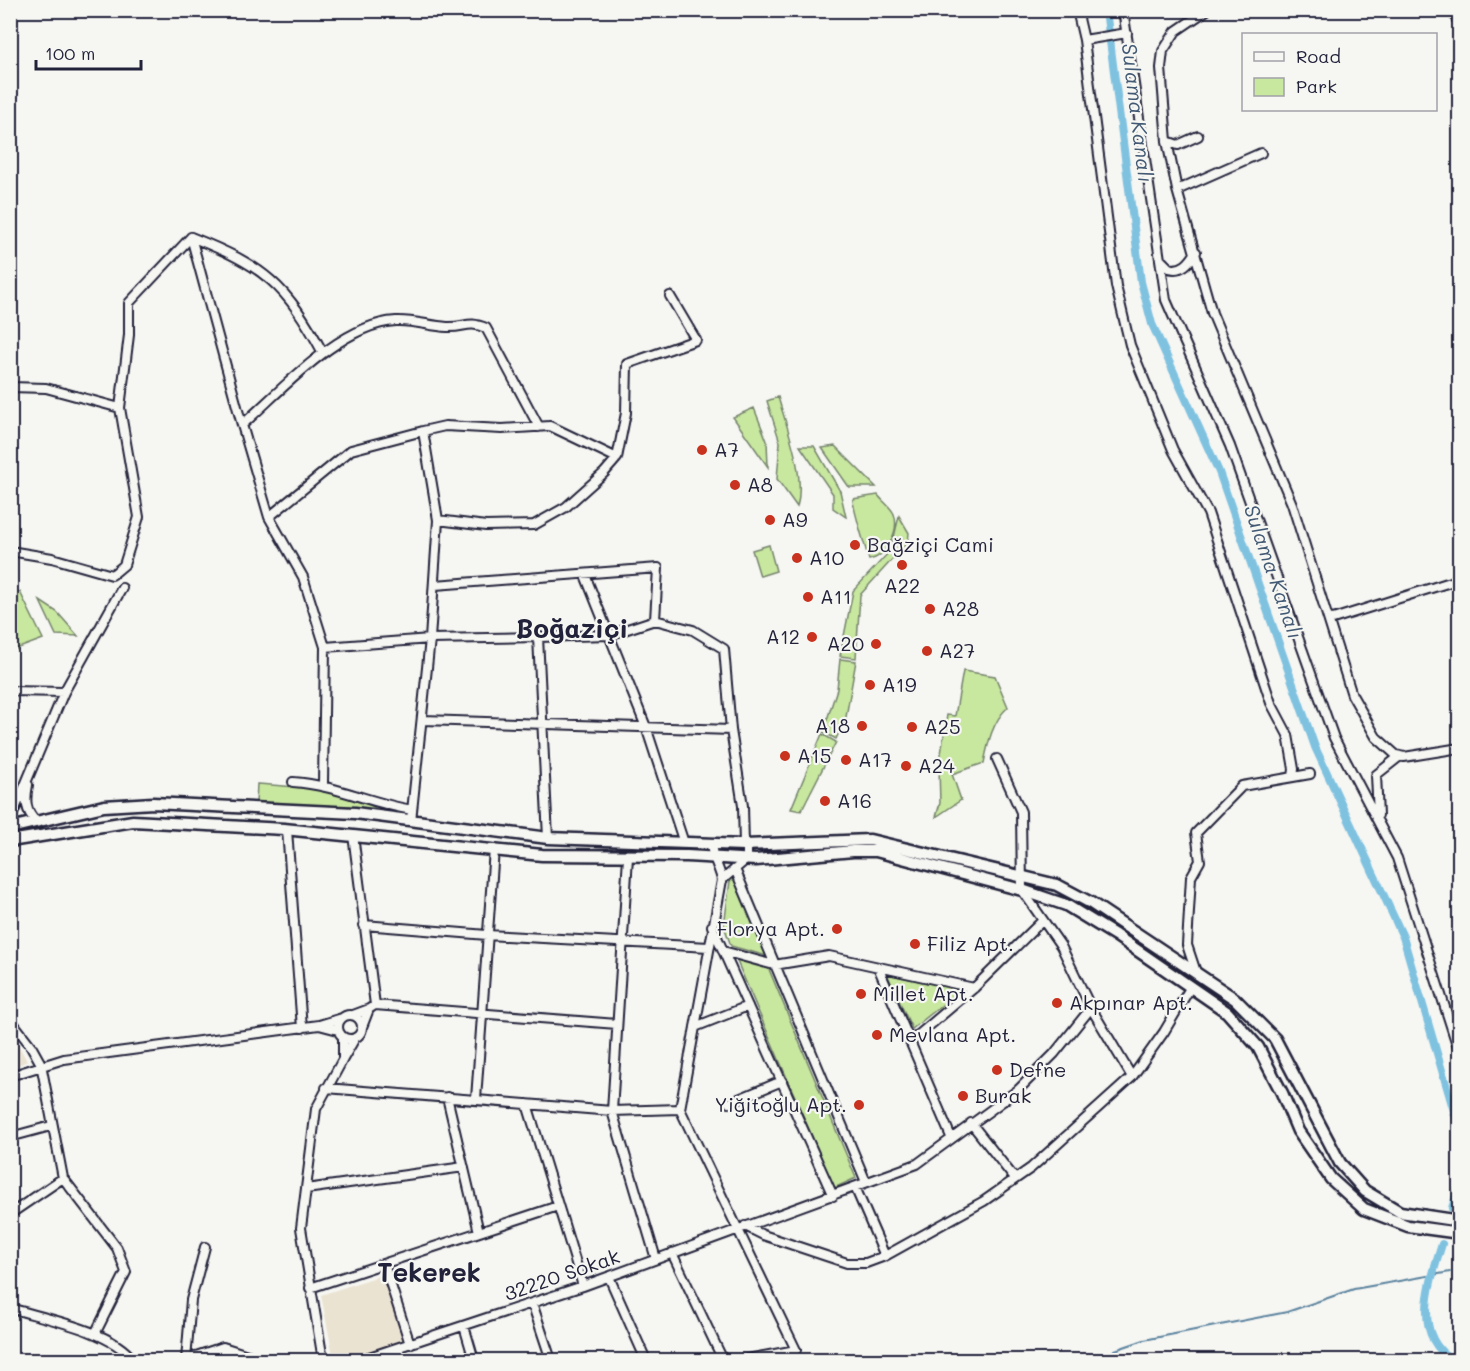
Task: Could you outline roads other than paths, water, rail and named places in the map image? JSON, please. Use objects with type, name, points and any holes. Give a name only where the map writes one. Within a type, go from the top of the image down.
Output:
[{"type":"main road","points":[[1453,10],[1460,22]]},
{"type":"main road","points":[[10,828],[104,806],[153,803],[412,816],[548,837],[711,844],[870,840],[1057,885],[1091,903],[1235,999],[1275,1040],[1340,1163],[1365,1191],[1400,1212],[1460,1221]]},
{"type":"main road","points":[[10,842],[133,821],[353,835],[542,855],[747,859],[876,851],[1022,890],[1066,905],[1115,935],[1227,1012],[1258,1047],[1282,1093],[1298,1131],[1331,1179],[1364,1209],[1408,1227],[1460,1233]]},
{"type":"street","points":[[1077,10],[1084,40],[1116,286],[1130,345],[1173,450],[1208,513],[1270,703],[1288,735],[1294,769],[1293,777]]},
{"type":"street","points":[[1123,10],[1166,300],[1230,446],[1334,738],[1397,858],[1460,1054]]},
{"type":"street","points":[[1207,10],[1176,31],[1163,51],[1161,68],[1167,141],[1177,190],[1212,313],[1292,504],[1352,695],[1376,737],[1388,750],[1400,756]]},
{"type":"street","points":[[1084,40],[1125,34]]},
{"type":"street","points":[[1167,141],[1178,146],[1198,136]]},
{"type":"street","points":[[1177,190],[1261,153]]},
{"type":"street","points":[[191,237],[237,255],[280,286],[303,315],[323,353]]},
{"type":"street","points":[[10,551],[52,558],[112,575],[124,565],[139,517],[120,408],[129,335],[129,303],[191,237]]},
{"type":"street","points":[[191,237],[269,517],[303,577],[325,647],[323,784]]},
{"type":"street","points":[[1160,259],[1169,268],[1178,269],[1188,264],[1196,252]]},
{"type":"street","points":[[438,520],[486,526],[534,525],[566,507],[604,473],[617,458],[626,413],[627,364],[696,340],[670,296]]},
{"type":"street","points":[[242,425],[323,353],[359,329],[396,321],[449,327],[473,322],[486,328],[539,427]]},
{"type":"street","points":[[10,387],[46,388],[120,408]]},
{"type":"street","points":[[269,517],[351,450],[445,426],[502,429],[550,426],[617,458]]},
{"type":"street","points":[[293,782],[323,784],[412,816],[435,585],[438,520],[423,431]]},
{"type":"street","points":[[435,585],[658,568],[655,620]]},
{"type":"street","points":[[585,574],[646,727],[684,843]]},
{"type":"street","points":[[1328,618],[1333,619],[1460,579]]},
{"type":"street","points":[[10,821],[64,692],[122,588]]},
{"type":"street","points":[[325,647],[430,639],[609,635],[655,620],[693,630],[724,649],[731,730],[744,806],[747,859],[722,880]]},
{"type":"street","points":[[538,637],[548,837]]},
{"type":"street","points":[[10,692],[64,692]]},
{"type":"street","points":[[423,720],[731,730]]},
{"type":"street","points":[[1385,836],[1377,811],[1375,780],[1379,770],[1400,756],[1460,748]]},
{"type":"street","points":[[997,759],[1021,812],[1020,876],[1022,890],[1061,946],[1091,1008],[1132,1077]]},
{"type":"street","points":[[31,769],[27,806],[30,816],[37,822]]},
{"type":"street","points":[[1197,974],[1187,945],[1191,877],[1200,861],[1196,833],[1242,786],[1310,774]]},
{"type":"street","points":[[287,830],[302,1028]]},
{"type":"street","points":[[323,1360],[301,1228],[316,1109],[372,1007],[353,835]]},
{"type":"street","points":[[711,844],[712,857],[719,866],[722,880],[680,1109],[742,1227],[796,1350],[742,1360]]},
{"type":"street","points":[[476,1099],[494,849]]},
{"type":"street","points":[[628,857],[612,1111],[656,1259]]},
{"type":"street","points":[[735,869],[866,1182]]},
{"type":"street","points":[[910,1042],[974,988],[1042,921]]},
{"type":"street","points":[[364,925],[487,935],[709,947]]},
{"type":"street","points":[[712,926],[833,1196]]},
{"type":"street","points":[[723,951],[774,965],[829,956],[974,988]]},
{"type":"street","points":[[878,968],[951,1137]]},
{"type":"street","points":[[742,1227],[848,1263],[866,1263],[885,1256],[984,1201],[1015,1179],[1132,1077],[1164,1032],[1190,988]]},
{"type":"street","points":[[695,1026],[748,1006]]},
{"type":"street","points":[[10,1076],[41,1064],[64,1059],[319,1025],[372,1007],[618,1024]]},
{"type":"street","name":"32220 Sokak","points":[[360,1360],[583,1286],[917,1164],[1018,1090],[1054,1054],[1091,1008]]},
{"type":"street","points":[[353,1015],[359,1019],[362,1027]]},
{"type":"street","points":[[342,1018],[343,1059]]},
{"type":"street","points":[[10,1019],[32,1046],[41,1064],[63,1178],[117,1248],[126,1272],[95,1334]]},
{"type":"street","points":[[319,1025],[355,1038]]},
{"type":"street","points":[[729,1102],[782,1081]]},
{"type":"street","points":[[326,1088],[612,1111],[680,1109]]},
{"type":"street","points":[[447,1097],[479,1232]]},
{"type":"street","points":[[527,1104],[583,1286]]},
{"type":"street","points":[[971,1123],[1015,1179]]},
{"type":"street","points":[[10,1137],[51,1125]]},
{"type":"street","points":[[306,1189],[464,1167]]},
{"type":"street","points":[[10,1214],[63,1178]]},
{"type":"street","points":[[855,1187],[885,1256]]},
{"type":"street","points":[[310,1288],[558,1206]]},
{"type":"street","points":[[204,1247],[191,1300],[185,1360],[223,1347],[262,1360]]},
{"type":"street","points":[[672,1253],[723,1360]]},
{"type":"street","points":[[384,1264],[410,1344]]},
{"type":"street","points":[[609,1276],[646,1360]]},
{"type":"street","points":[[532,1303],[551,1360]]},
{"type":"street","points":[[10,1308],[95,1334],[126,1350],[133,1360]]},
{"type":"street","points":[[464,1326],[474,1360]]},
{"type":"street","points":[[398,1348],[402,1360]]},
{"type":"waterway","name":"Sulama Kanalı","points":[[1106,10],[1141,282],[1152,324],[1219,472],[1315,747],[1403,937],[1460,1132]]},
{"type":"waterway","name":"Sulama Kanalı","points":[[1452,1208],[1460,1184]]},
{"type":"waterway","name":"Sulama Kanalı","points":[[1442,1244],[1429,1291],[1428,1322],[1431,1336],[1439,1349],[1452,1360]]},
{"type":"waterway","points":[[1099,1360],[1115,1350],[1144,1340],[1287,1312],[1354,1289],[1450,1272]]},
{"type":"place","name":"A7","points":[[702,450]]},
{"type":"place","name":"A8","points":[[735,485]]},
{"type":"place","name":"A9","points":[[770,520]]},
{"type":"place","name":"Bağziçi Cami","points":[[855,545]]},
{"type":"place","name":"A10","points":[[797,558]]},
{"type":"place","name":"A22","points":[[902,565]]},
{"type":"place","name":"A11","points":[[808,597]]},
{"type":"place","name":"A28","points":[[930,609]]},
{"type":"place","name":"A12","points":[[812,637]]},
{"type":"place","name":"A20","points":[[876,644]]},
{"type":"place","name":"A27","points":[[927,651]]},
{"type":"place","name":"A19","points":[[870,685]]},
{"type":"place","name":"A18","points":[[862,726]]},
{"type":"place","name":"A25","points":[[912,727]]},
{"type":"place","name":"A15","points":[[785,756]]},
{"type":"place","name":"A17","points":[[846,760]]},
{"type":"place","name":"A24","points":[[906,766]]},
{"type":"place","name":"A16","points":[[825,801]]},
{"type":"place","name":"Florya Apt.","points":[[837,929]]},
{"type":"place","name":"Filiz Apt.","points":[[915,944]]},
{"type":"place","name":"Millet Apt.","points":[[861,994]]},
{"type":"place","name":"Akpınar Apt.","points":[[1057,1003]]},
{"type":"place","name":"Mevlana Apt.","points":[[877,1035]]},
{"type":"place","name":"Defne","points":[[997,1070]]},
{"type":"place","name":"Burak","points":[[963,1096]]},
{"type":"place","name":"Yiğitoğlu Apt.","points":[[859,1105]]},
{"type":"district","name":"Boğaziçi","points":[[572,629]]},
{"type":"district","name":"Tekerek","points":[[429,1273]]}]
